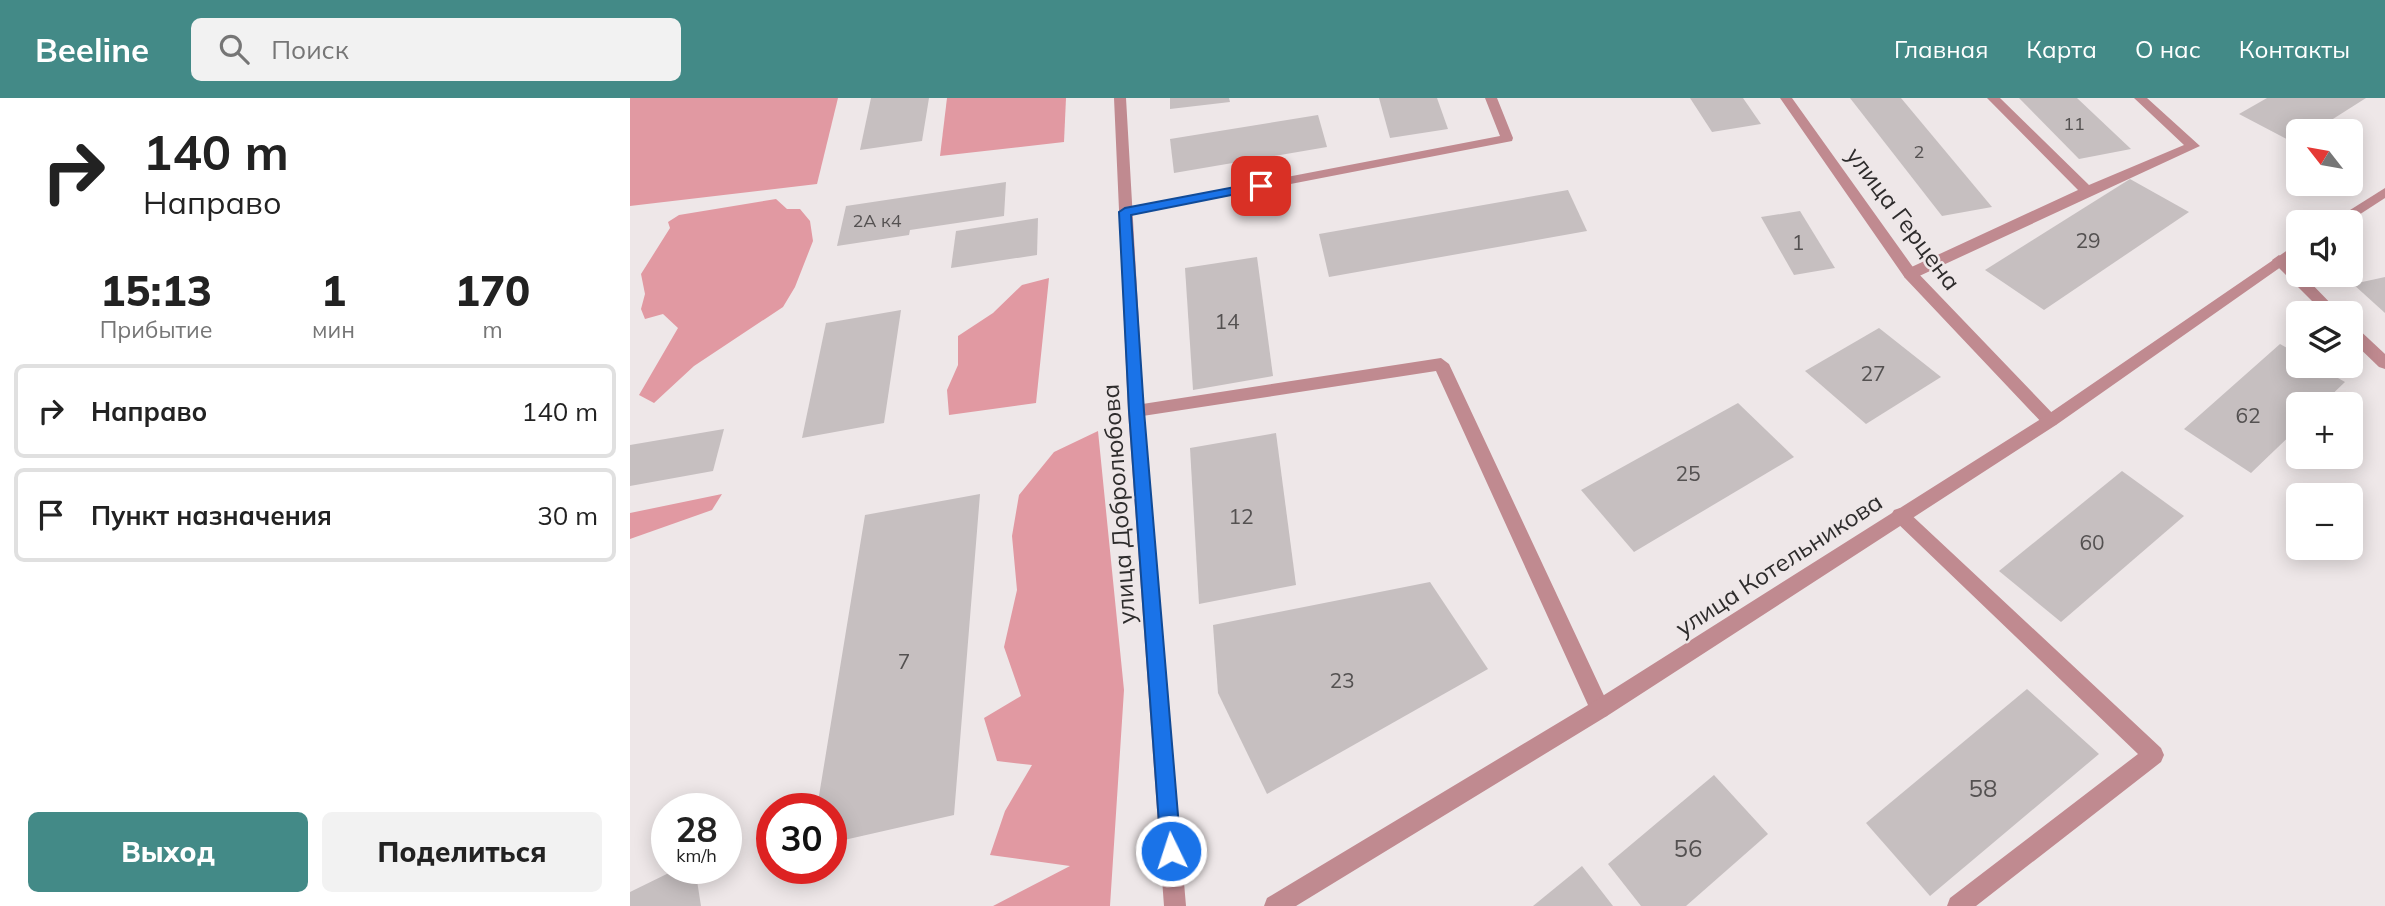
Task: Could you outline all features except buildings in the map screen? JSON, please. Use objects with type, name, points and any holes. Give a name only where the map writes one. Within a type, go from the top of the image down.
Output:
[{"type":"street","name":"улица Добролюбова","points":[[1120,98],[1136,411],[1175,906]]},
{"type":"street","points":[[1125,212],[1507,138],[1491,98]]},
{"type":"street","name":"улица Герцена","points":[[1786,98],[1910,274],[2050,421]]},
{"type":"street","points":[[1993,98],[2087,191]]},
{"type":"street","points":[[1910,274],[2087,191],[2193,146],[2140,98]]},
{"type":"street","points":[[2357,210],[2385,192]]},
{"type":"street","name":"улица Котельникова","points":[[1275,906],[1600,709],[2050,421],[2286,255]]},
{"type":"street","points":[[2278,260],[2321,301]]},
{"type":"street","points":[[2363,342],[2385,363]]},
{"type":"street","points":[[1136,411],[1441,364],[1600,709]]},
{"type":"street","points":[[1900,515],[2154,755],[1958,906]]},
{"type":"shaded area","points":[[630,98],[838,98],[817,184],[630,206]]},
{"type":"shaded area","points":[[947,98],[1066,98],[1064,142],[940,156]]},
{"type":"shaded area","points":[[776,199],[787,209],[800,209],[810,221],[813,241],[795,287],[783,307],[694,366],[654,403],[639,395],[678,328],[663,314],[645,319],[641,309],[645,294],[641,274],[670,228],[668,222],[679,215]]},
{"type":"shaded area","points":[[1049,278],[1036,403],[949,415],[947,390],[958,365],[958,336],[993,313],[1022,285]]},
{"type":"shaded area","points":[[1098,431],[1124,690],[1110,906],[993,906],[1070,866],[990,855],[1005,811],[1032,765],[997,761],[984,718],[1021,696],[1004,647],[1017,590],[1012,536],[1019,495],[1054,452]]},
{"type":"shaded area","points":[[722,494],[712,510],[630,539],[630,513]]},
{"type":"route","points":[[1171,851],[1136,411],[1125,212],[1261,186]]}]
